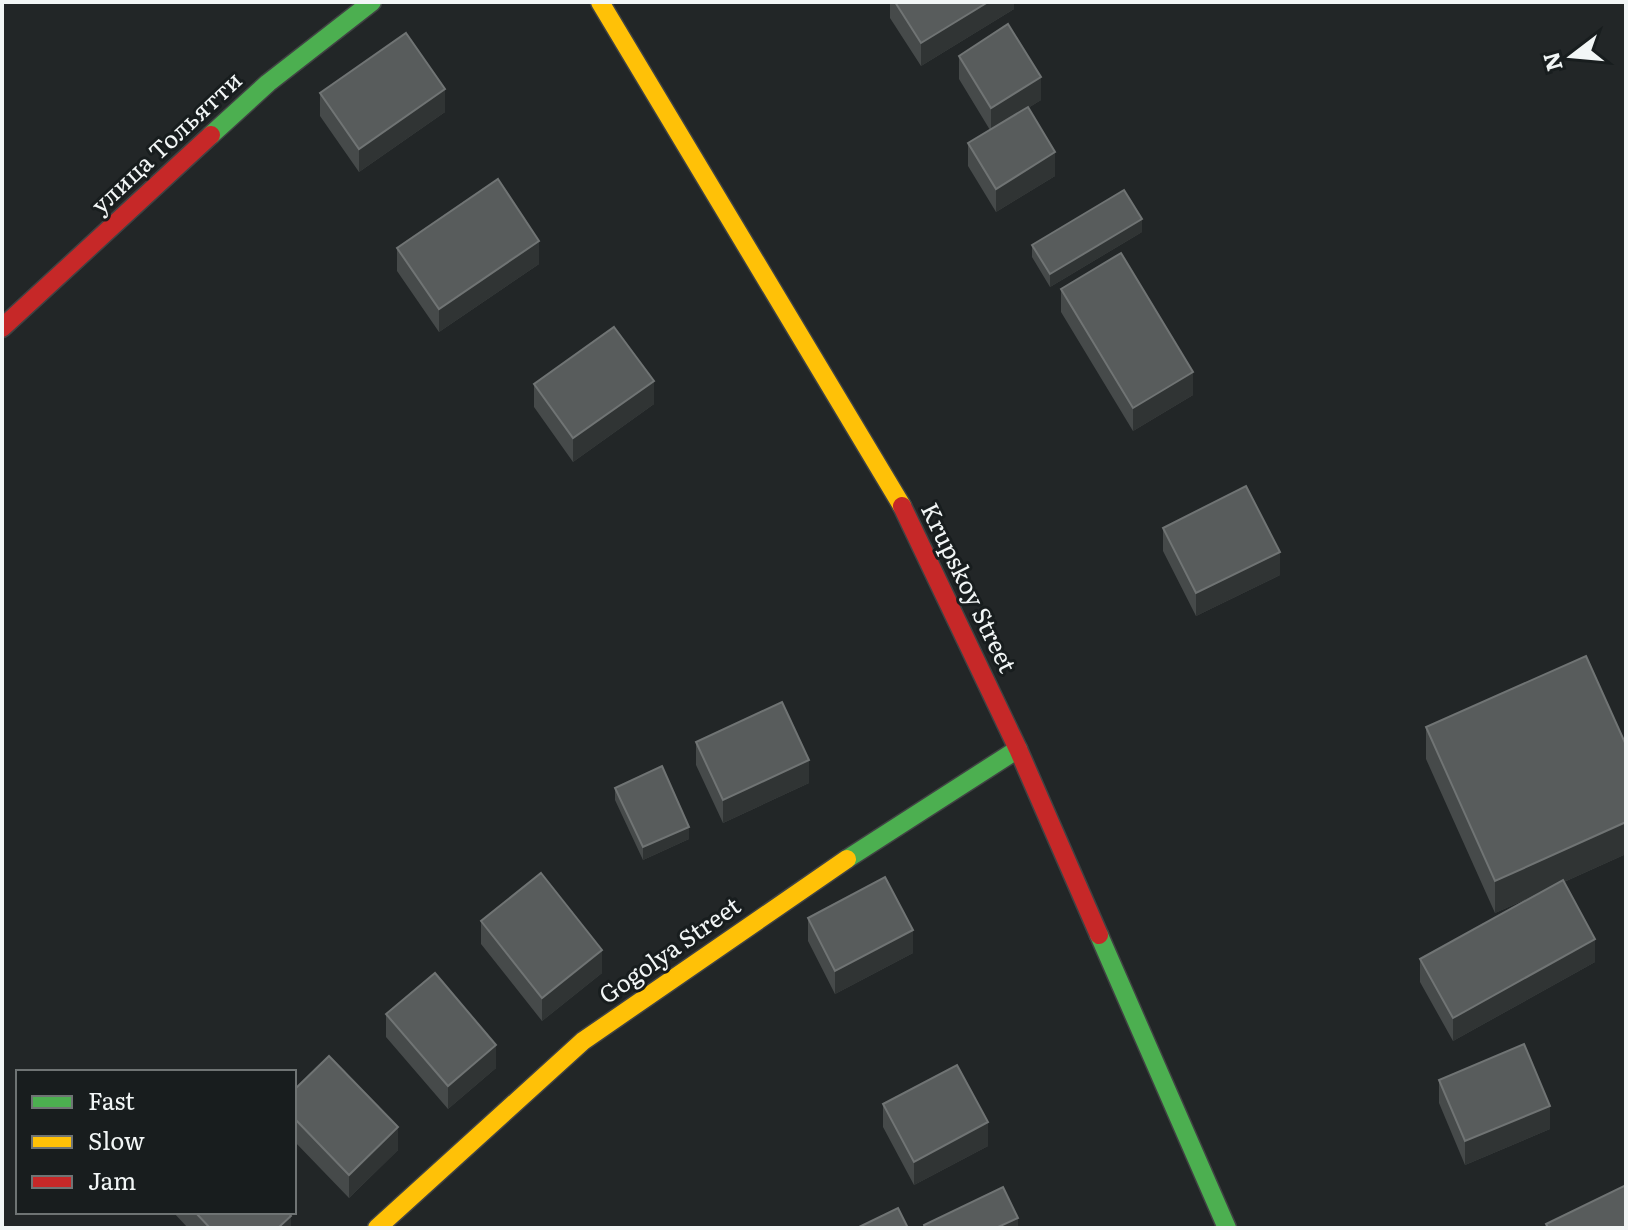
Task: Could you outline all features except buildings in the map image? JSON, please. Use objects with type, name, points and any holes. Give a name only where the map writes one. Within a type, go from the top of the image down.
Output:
[{"type":"street","name":"улица Тольятти","points":[[2,328],[268,83],[372,2]]},
{"type":"street","name":"Krupskoy Street","points":[[600,2],[889,479],[1018,749],[1227,1228]]},
{"type":"street","name":"Gogolya Street","points":[[377,1228],[583,1041],[801,888],[1018,749]]},
{"type":"traffic: fast","points":[[211,135],[268,83],[372,2]]},
{"type":"traffic: fast","points":[[847,859],[1018,749]]},
{"type":"traffic: fast","points":[[1099,935],[1227,1228]]},
{"type":"traffic: slow","points":[[600,2],[902,506]]},
{"type":"traffic: slow","points":[[377,1228],[583,1041],[847,859]]},
{"type":"traffic: jam","points":[[2,328],[211,135]]},
{"type":"traffic: jam","points":[[902,506],[1018,749],[1099,935]]}]
